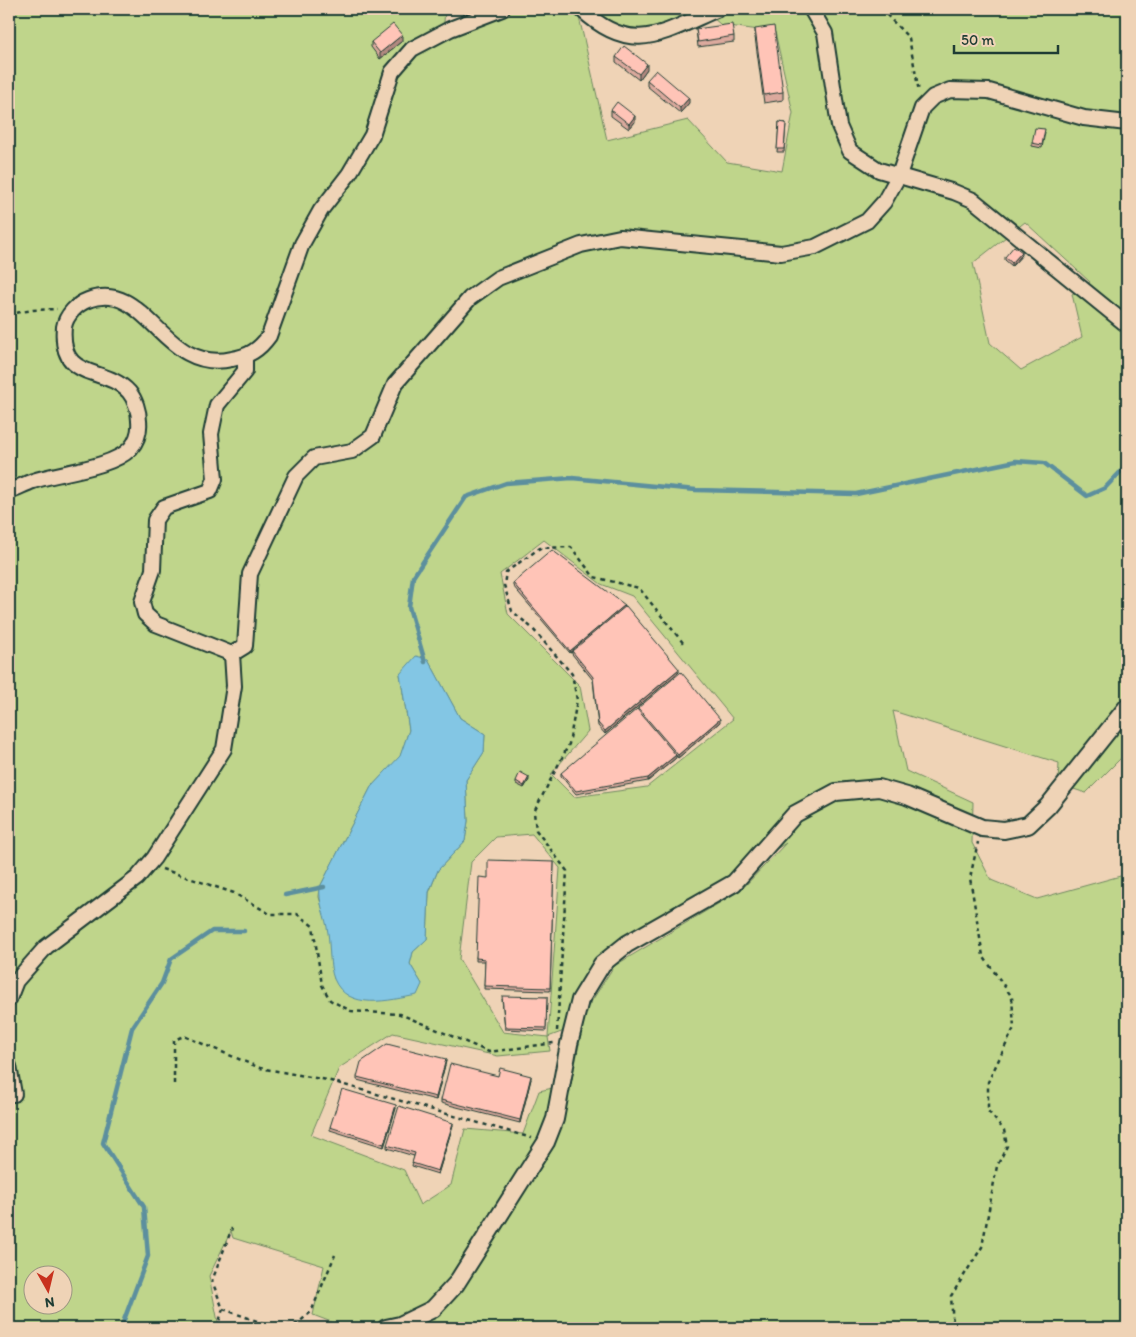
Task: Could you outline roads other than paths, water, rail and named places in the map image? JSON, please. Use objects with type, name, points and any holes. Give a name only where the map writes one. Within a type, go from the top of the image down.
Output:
[{"type":"street","points":[[9,491],[33,481],[112,460],[129,449],[137,438],[139,421],[136,403],[129,392],[117,383],[81,369],[69,357],[63,339],[65,322],[73,309],[88,300],[106,296],[121,299],[136,307],[174,346],[198,359],[225,361],[245,356],[260,348],[269,336],[302,244],[321,210],[349,174],[372,135],[392,72],[412,49],[450,28],[502,9]]},
{"type":"street","points":[[581,9],[600,26],[643,38],[657,35],[718,9]]},
{"type":"street","points":[[811,9],[825,34],[839,126],[850,152],[878,170],[954,192],[973,200],[1127,325]]},
{"type":"street","points":[[232,654],[245,646],[250,574],[296,476],[314,458],[352,451],[373,436],[395,384],[470,298],[498,278],[581,245],[620,237],[781,252],[816,247],[867,221],[884,202],[899,175],[922,108],[933,97],[950,90],[989,91],[1084,118],[1127,122]]},
{"type":"street","points":[[232,654],[156,624],[145,614],[142,602],[153,570],[155,520],[164,506],[210,491],[216,479],[211,434],[217,405],[245,371],[245,356]]},
{"type":"street","points":[[9,999],[16,981],[46,947],[137,878],[154,858],[224,749],[234,686],[232,654]]},
{"type":"street","points":[[386,1328],[400,1325],[433,1309],[456,1284],[546,1142],[555,1119],[565,1042],[580,1000],[602,964],[627,944],[734,883],[795,814],[836,792],[879,788],[906,796],[982,828],[1004,830],[1028,825],[1048,806],[1127,707]]},
{"type":"street","points":[[9,1066],[14,1094]]},
{"type":"water","points":[[416,656],[428,659],[460,718],[485,734],[484,752],[466,780],[468,821],[465,841],[438,870],[429,892],[427,939],[413,952],[410,964],[422,984],[417,995],[383,1001],[359,1000],[349,996],[340,989],[334,979],[331,968],[329,938],[320,899],[320,887],[371,787],[400,756],[409,730],[400,674]]},
{"type":"waterway","points":[[425,662],[409,607],[413,577],[466,497],[506,483],[572,478],[696,490],[856,494],[1016,461],[1044,463],[1087,496],[1105,488],[1127,465]]},
{"type":"waterway","points":[[285,895],[324,887]]},
{"type":"waterway","points":[[121,1328],[148,1256],[144,1207],[103,1143],[132,1028],[162,983],[171,959],[212,931],[244,931]]}]
